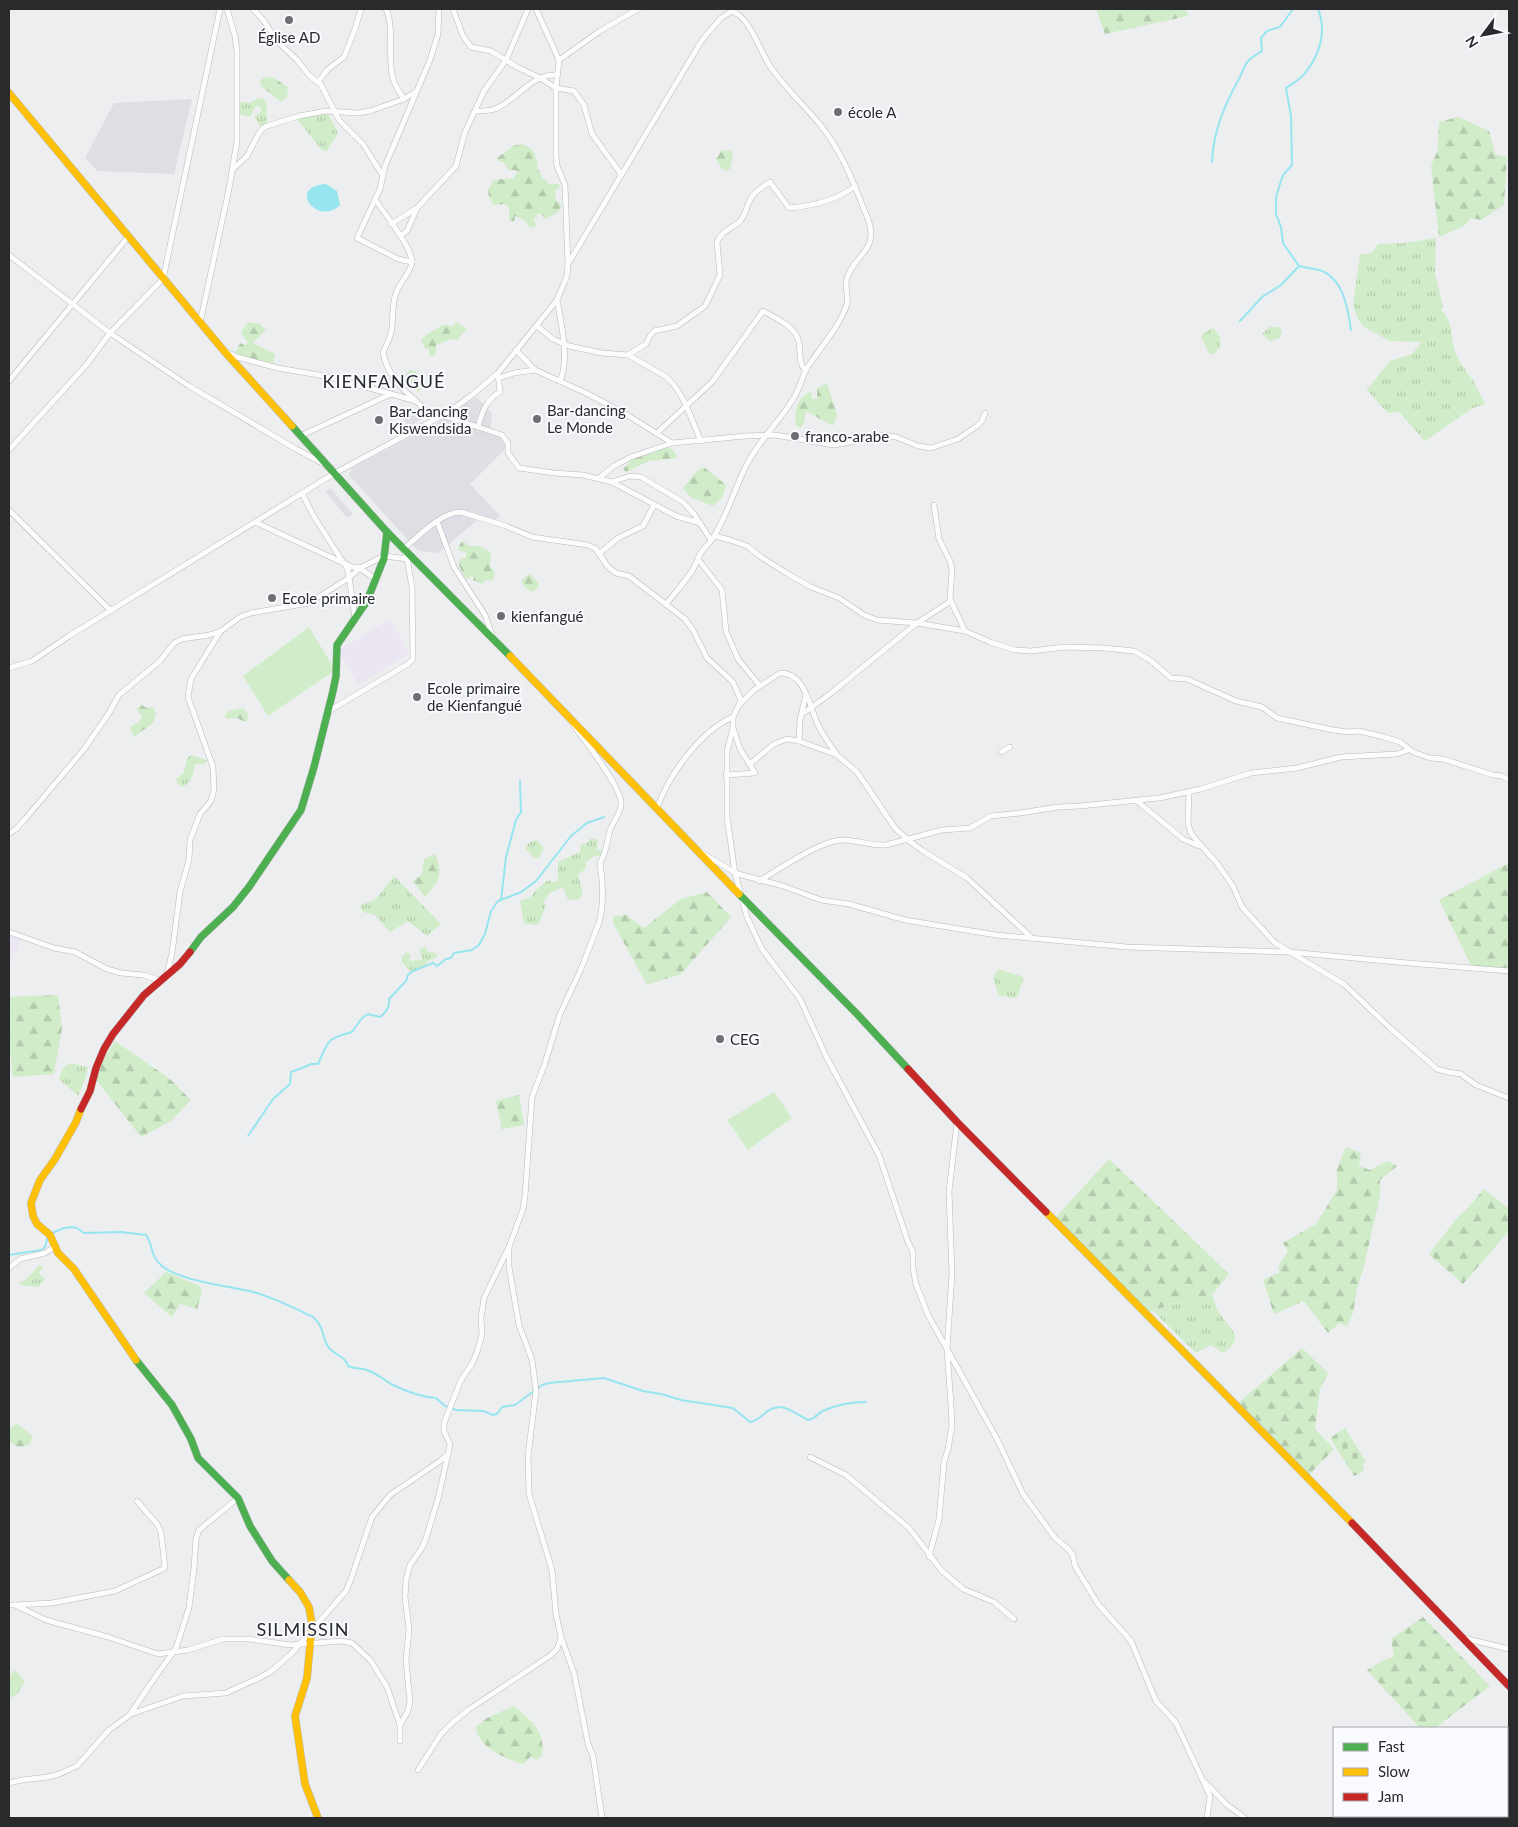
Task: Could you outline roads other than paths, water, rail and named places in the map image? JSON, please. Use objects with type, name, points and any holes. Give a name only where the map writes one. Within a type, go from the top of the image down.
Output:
[{"type":"main road","points":[[9,93],[224,351],[415,562],[493,638],[566,716],[858,1015],[957,1122],[1382,1553],[1509,1686]]},
{"type":"main road","points":[[318,1818],[304,1784],[295,1716],[307,1678],[312,1616],[309,1607],[300,1592],[272,1561],[250,1526],[238,1498],[198,1458],[191,1439],[172,1405],[138,1363],[94,1298],[54,1246],[50,1235],[37,1224],[31,1203],[40,1180],[55,1159],[76,1122],[90,1091],[96,1068],[104,1049],[144,995],[159,980],[180,964],[202,937],[233,907],[249,887],[301,810],[314,767],[336,676],[337,645],[367,601],[384,556],[387,532]]},
{"type":"street","points":[[9,450],[87,364],[110,334],[163,279],[220,9]]},
{"type":"street","points":[[200,323],[237,141],[237,51],[235,36],[227,9]]},
{"type":"street","points":[[253,9],[264,21],[277,41],[324,89],[334,112],[345,127],[363,144],[383,176]]},
{"type":"street","points":[[318,82],[328,69],[344,57],[361,9]]},
{"type":"street","points":[[386,9],[390,20],[389,36],[393,79],[404,100]]},
{"type":"street","points":[[412,262],[398,260],[357,238],[382,183],[385,166],[434,48],[438,34],[439,9]]},
{"type":"street","points":[[453,9],[463,36],[469,46],[491,51],[556,88],[571,90],[580,98],[592,134],[621,174]]},
{"type":"street","points":[[391,224],[417,208],[456,166],[465,132],[484,91],[506,60],[528,9]]},
{"type":"street","points":[[9,668],[32,661],[302,493],[436,419],[472,396],[498,376],[516,350],[557,300],[567,276],[564,185],[557,166],[556,156],[556,88],[559,60],[536,9]]},
{"type":"street","points":[[559,60],[600,31],[638,9]]},
{"type":"street","points":[[568,264],[702,40],[721,18],[732,9],[738,13],[749,27],[771,68],[823,128],[839,152],[871,227],[870,242],[867,251],[852,268],[846,279],[847,304],[837,324],[805,370],[802,383],[795,396],[781,417],[765,434],[746,464],[713,538],[684,583],[666,604]]},
{"type":"street","points":[[476,111],[498,107],[540,78],[558,75]]},
{"type":"street","points":[[232,170],[247,156],[262,128],[299,116],[326,111],[370,111],[404,100],[416,92]]},
{"type":"street","points":[[628,355],[646,344],[654,331],[677,326],[704,306],[720,275],[717,242],[726,230],[741,220],[745,215],[749,201],[762,186],[770,182],[789,208],[805,207],[836,198],[855,186]]},
{"type":"street","points":[[375,199],[407,246],[412,262],[396,294],[392,328],[383,353],[399,386],[436,419]]},
{"type":"street","points":[[400,236],[407,231],[417,208]]},
{"type":"street","points":[[9,381],[128,237]]},
{"type":"street","points":[[9,255],[110,334],[189,386],[328,466]]},
{"type":"street","points":[[557,300],[563,343],[564,371],[560,382]]},
{"type":"street","points":[[657,433],[712,382],[763,311],[783,322],[797,336],[801,363],[805,370]]},
{"type":"street","points":[[537,326],[553,339],[572,347],[602,353],[628,355],[670,380],[685,406],[700,441]]},
{"type":"street","points":[[516,350],[536,370],[586,393],[672,443]]},
{"type":"street","points":[[224,351],[237,357],[278,368],[330,377],[416,401]]},
{"type":"street","points":[[498,376],[536,370]]},
{"type":"street","points":[[478,427],[484,407],[500,392],[498,376]]},
{"type":"street","points":[[300,436],[391,394]]},
{"type":"street","points":[[599,478],[614,466],[632,457],[672,443],[765,434],[794,437],[834,445],[885,434],[918,446],[931,448],[958,439],[982,422],[985,413]]},
{"type":"street","points":[[442,415],[502,435],[508,442],[508,453],[519,468],[599,478],[612,482],[676,516],[700,523]]},
{"type":"street","points":[[612,482],[630,476],[641,477],[683,502],[713,538],[730,540],[747,546],[772,564],[811,586],[839,598],[864,615],[882,621],[917,623],[965,631],[1015,650],[1104,648],[1134,651],[1150,660],[1171,678],[1187,679],[1236,701],[1262,707],[1277,718],[1333,730],[1359,731],[1400,742],[1408,750],[1430,758],[1443,759],[1493,775],[1502,776],[1509,780]]},
{"type":"street","points":[[302,493],[313,515],[343,563],[349,578],[355,618]]},
{"type":"street","points":[[600,553],[618,538],[643,526],[654,505]]},
{"type":"street","points":[[934,505],[939,539],[951,564],[951,601],[965,631]]},
{"type":"street","points":[[9,510],[111,611]]},
{"type":"street","points":[[327,712],[408,664],[413,659],[412,587],[407,558],[403,549],[446,515],[461,512],[506,526],[532,537],[588,545],[600,553],[603,560],[616,574],[629,576],[686,619],[707,658],[732,682],[738,691],[740,703]]},
{"type":"street","points":[[437,521],[454,567],[485,615],[493,638]]},
{"type":"street","points":[[255,522],[343,563],[360,568],[375,579]]},
{"type":"street","points":[[9,834],[26,818],[85,748],[119,695],[160,661],[174,644],[182,639],[209,635],[221,631],[240,617],[251,613],[309,603],[349,578],[360,568],[384,556],[407,558],[415,562]]},
{"type":"street","points":[[698,559],[722,590],[726,630],[738,659],[760,686]]},
{"type":"street","points":[[802,714],[917,623],[951,601]]},
{"type":"street","points":[[167,974],[172,954],[180,892],[189,860],[190,840],[200,814],[211,801],[214,788],[212,767],[188,696],[188,688],[190,679],[221,631]]},
{"type":"street","points":[[726,775],[755,773],[740,748],[733,728],[733,717],[740,703],[760,686],[780,673],[785,673],[795,679],[807,696],[822,733],[837,755],[857,772],[896,828],[908,840],[930,856],[960,872],[1033,939]]},
{"type":"street","points":[[807,696],[820,700]]},
{"type":"street","points":[[799,740],[802,714],[807,696]]},
{"type":"street","points":[[400,1724],[410,1702],[406,1661],[409,1629],[404,1597],[406,1580],[410,1565],[423,1546],[438,1499],[450,1444],[444,1431],[444,1423],[461,1380],[478,1352],[482,1335],[481,1318],[484,1298],[509,1247],[523,1209],[532,1097],[560,1014],[581,969],[599,923],[603,881],[600,863],[604,856],[611,827],[621,806],[620,796],[602,765],[566,716]]},
{"type":"street","points":[[657,808],[662,794],[685,758],[713,729],[733,717]]},
{"type":"street","points":[[733,728],[728,742],[726,775],[727,817],[735,873],[747,917],[762,949],[800,1000],[826,1056],[879,1155],[913,1252],[916,1284],[928,1315],[997,1439],[1023,1494],[1054,1538],[1067,1548],[1073,1556],[1075,1566],[1098,1604],[1131,1641],[1156,1701],[1176,1723],[1210,1796],[1207,1818]]},
{"type":"street","points":[[750,764],[778,741],[787,739],[799,740],[837,755]]},
{"type":"street","points":[[1001,752],[1010,747]]},
{"type":"street","points":[[759,881],[822,846],[839,840],[850,840],[877,846],[908,840],[942,830],[970,828],[991,816],[1058,807],[1159,798],[1190,792],[1251,773],[1297,768],[1341,757],[1397,754],[1408,750]]},
{"type":"street","points":[[1190,792],[1188,824],[1197,842],[1216,862],[1233,886],[1242,906],[1275,943],[1345,984],[1390,1028],[1437,1069],[1461,1074],[1476,1086],[1509,1098]]},
{"type":"street","points":[[1137,801],[1183,839],[1202,847]]},
{"type":"street","points":[[696,849],[735,873],[783,886],[821,900],[849,904],[905,920],[1033,939],[1133,948],[1289,952],[1509,971]]},
{"type":"street","points":[[9,932],[54,948],[75,952],[107,969],[121,973],[143,975],[159,980]]},
{"type":"street","points":[[930,1557],[939,1519],[944,1462],[952,1426],[947,1349],[952,1274],[950,1192],[957,1122]]},
{"type":"street","points":[[9,1268],[20,1260],[45,1253],[54,1246]]},
{"type":"street","points":[[509,1247],[509,1267],[519,1325],[532,1360],[536,1391],[528,1463],[529,1494],[552,1570],[556,1614],[574,1673],[588,1744],[593,1756],[602,1818]]},
{"type":"street","points":[[9,1783],[60,1774],[77,1766],[109,1730],[131,1714],[183,1696],[226,1693],[270,1672],[291,1654],[346,1591],[372,1517],[379,1507],[400,1488],[448,1454]]},
{"type":"street","points":[[810,1457],[837,1469],[851,1478],[909,1528],[942,1571],[963,1589],[994,1602],[1014,1619]]},
{"type":"street","points":[[131,1714],[149,1686],[175,1652],[189,1608],[196,1539],[199,1530],[238,1498]]},
{"type":"street","points":[[12,1605],[52,1603],[115,1590],[165,1568],[161,1532],[138,1501]]},
{"type":"street","points":[[12,1605],[46,1620],[108,1637],[152,1652],[188,1650],[223,1639],[250,1639],[279,1644],[342,1641],[352,1643],[374,1665],[387,1688],[400,1724],[400,1741]]},
{"type":"street","points":[[418,1770],[441,1734],[452,1722],[551,1655],[557,1649],[562,1637]]},
{"type":"street","points":[[1462,1638],[1509,1649]]},
{"type":"street","points":[[1202,1778],[1226,1804],[1245,1818]]},
{"type":"water","points":[[326,184],[337,191],[340,205],[332,211],[316,209],[307,198],[308,192],[314,187]]},
{"type":"waterway","points":[[1212,162],[1217,129],[1229,97],[1245,66],[1262,51],[1261,38],[1267,31],[1280,27],[1293,9]]},
{"type":"waterway","points":[[1240,321],[1262,297],[1281,285],[1299,266],[1283,243],[1281,227],[1276,214],[1276,197],[1283,175],[1292,165],[1291,116],[1286,88],[1303,75],[1318,51],[1322,34],[1321,17],[1318,9]]},
{"type":"waterway","points":[[1299,266],[1319,270],[1334,279],[1343,294],[1351,330]]},
{"type":"waterway","points":[[501,900],[506,857],[516,820],[521,812],[520,781]]},
{"type":"waterway","points":[[248,1136],[273,1099],[290,1084],[291,1072],[312,1064],[318,1064],[329,1042],[332,1039],[352,1032],[362,1018],[368,1014],[380,1017],[386,1011],[389,999],[413,971],[433,963],[437,966],[446,959],[451,958],[454,953],[472,950],[479,945],[485,934],[491,911],[498,901],[521,892],[536,881],[571,836],[587,823],[604,817]]},
{"type":"waterway","points":[[52,1233],[72,1227],[84,1233],[121,1232],[146,1235],[157,1261],[169,1271],[191,1279],[261,1294],[313,1317],[320,1325],[327,1345],[341,1356],[348,1366],[370,1371],[391,1384],[407,1391],[436,1398],[445,1406],[456,1410],[483,1411],[493,1415],[497,1414],[502,1407],[515,1405],[542,1385],[604,1378],[643,1391],[681,1400],[733,1408],[750,1422],[776,1407],[786,1408],[808,1420],[823,1411],[835,1407],[850,1403],[866,1402]]},
{"type":"waterway","points":[[9,1255],[41,1250],[45,1247],[48,1236]]},
{"type":"place","name":"Église AD","points":[[289,20]]},
{"type":"place","name":"école A","points":[[838,112]]},
{"type":"place","name":"Bar-dancing Le Monde","points":[[537,419]]},
{"type":"place","name":"Bar-dancing Kiswendsida","points":[[379,420]]},
{"type":"place","name":"franco-arabe","points":[[795,436]]},
{"type":"place","name":"Ecole primaire","points":[[272,598]]},
{"type":"place","name":"kienfangué","points":[[501,616]]},
{"type":"place","name":"Ecole primaire de Kienfangué","points":[[417,697]]},
{"type":"place","name":"CEG","points":[[720,1039]]},
{"type":"district","name":"KIENFANGUÉ","points":[[384,381]]},
{"type":"district","name":"SILMISSIN","points":[[303,1629]]}]
